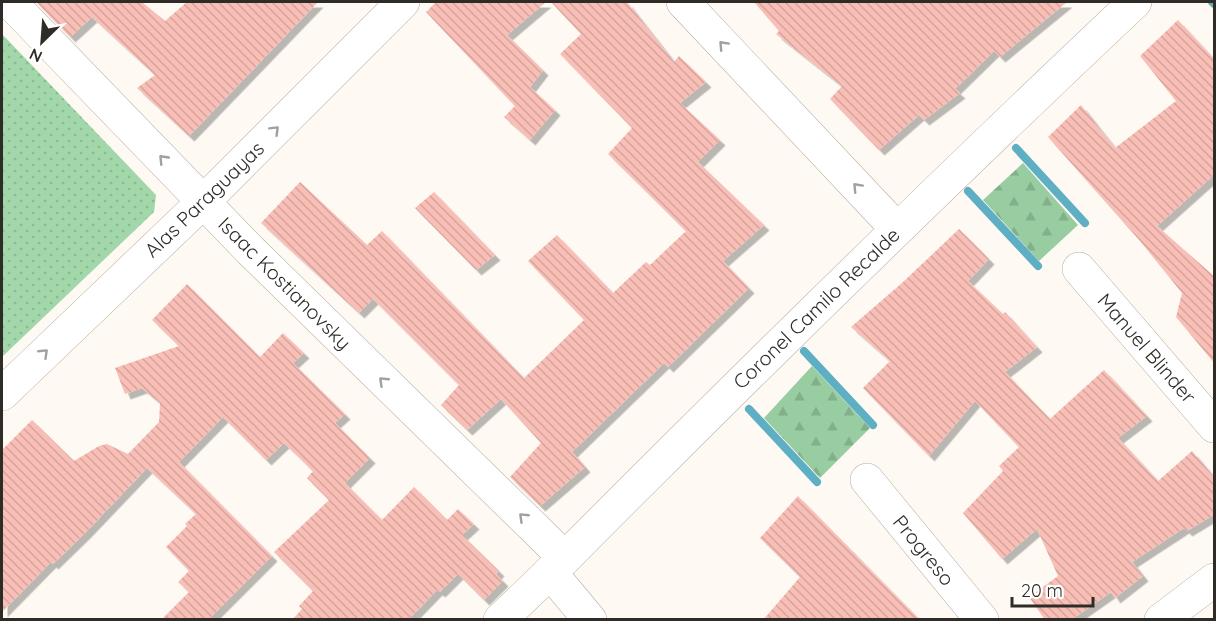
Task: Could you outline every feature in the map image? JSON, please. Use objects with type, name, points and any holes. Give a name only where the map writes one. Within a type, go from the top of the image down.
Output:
[{"type":"street","name":"Isaac Kostianovsky","points":[[10,2],[558,565],[590,620]]},
{"type":"street","name":"Alas Paraguayas","points":[[2,394],[204,201],[403,2]]},
{"type":"street","points":[[682,2],[897,229]]},
{"type":"street","name":"Coronel Camilo Recalde","points":[[500,620],[897,229],[1135,2]]},
{"type":"street","name":"Manuel Blinder","points":[[1079,269],[1215,426]]},
{"type":"street","name":"Progreso","points":[[867,480],[982,620]]},
{"type":"street","points":[[1161,620],[1215,580]]},
{"type":"green space","points":[[2,34],[156,195],[154,212],[2,357]]},
{"type":"green space","points":[[1023,163],[1078,225],[1039,261],[983,200]]},
{"type":"green space","points":[[812,366],[870,428],[820,478],[764,418]]},
{"type":"building","points":[[36,2],[142,2],[165,21],[187,2],[318,2],[189,136],[137,88],[155,75],[92,17],[70,37]]},
{"type":"building","points":[[436,2],[546,2],[507,35],[543,70],[530,87],[555,110],[530,140],[504,117],[515,106],[426,12]]},
{"type":"building","points":[[551,2],[627,2],[674,62],[679,56],[706,82],[680,103],[720,140],[698,162],[764,225],[723,261],[749,288],[668,367],[664,363],[572,452],[585,467],[540,506],[510,477],[541,443],[501,399],[467,430],[441,405],[459,385],[373,299],[359,313],[261,223],[300,182],[367,245],[382,231],[524,378],[584,320],[528,261],[557,235],[613,293],[646,262],[650,265],[686,231],[608,154],[632,128],[560,54],[581,34]]},
{"type":"building","points":[[754,2],[1067,2],[1000,57],[994,51],[955,89],[960,93],[924,120],[919,115],[879,150],[830,99],[842,86],[776,34],[779,31]]},
{"type":"building","points":[[1178,20],[1215,60],[1215,174],[1157,226],[1215,277],[1215,364],[1176,317],[1182,293],[1140,241],[1048,137],[1081,105],[1115,148],[1176,101],[1140,56]]},
{"type":"building","points":[[434,192],[495,255],[476,270],[415,208]]},
{"type":"building","points":[[959,229],[989,259],[968,281],[1003,314],[1005,312],[1037,347],[1005,372],[1050,419],[1104,370],[1147,416],[1118,438],[1158,481],[1192,451],[1215,478],[1215,514],[1187,531],[1184,528],[1132,562],[1143,576],[1115,598],[1111,592],[1071,620],[1045,620],[1029,597],[1058,576],[1037,529],[1002,559],[963,513],[1003,471],[999,466],[1019,447],[975,401],[929,456],[863,388],[890,361],[851,327]]},
{"type":"building","points":[[187,284],[260,357],[283,333],[304,353],[293,363],[345,414],[335,423],[370,458],[345,483],[382,520],[414,487],[447,520],[458,509],[474,524],[462,535],[499,571],[496,574],[503,581],[484,600],[458,574],[440,592],[437,590],[408,620],[292,620],[302,609],[299,606],[313,591],[274,552],[329,500],[307,478],[313,471],[284,443],[266,460],[223,417],[179,462],[272,556],[208,620],[161,620],[189,592],[178,582],[189,571],[166,547],[196,514],[147,468],[85,533],[53,564],[51,562],[2,612],[2,450],[32,420],[74,461],[99,446],[107,444],[128,454],[159,422],[160,403],[142,388],[125,394],[115,368],[179,346],[152,320]]},
{"type":"building","points":[[798,496],[920,620],[763,620],[800,577],[760,538]]},
{"type":"waterway","points":[[1016,148],[1085,223]]},
{"type":"waterway","points":[[968,191],[1038,266]]},
{"type":"waterway","points":[[804,351],[873,425]]},
{"type":"waterway","points":[[749,409],[817,482]]}]
